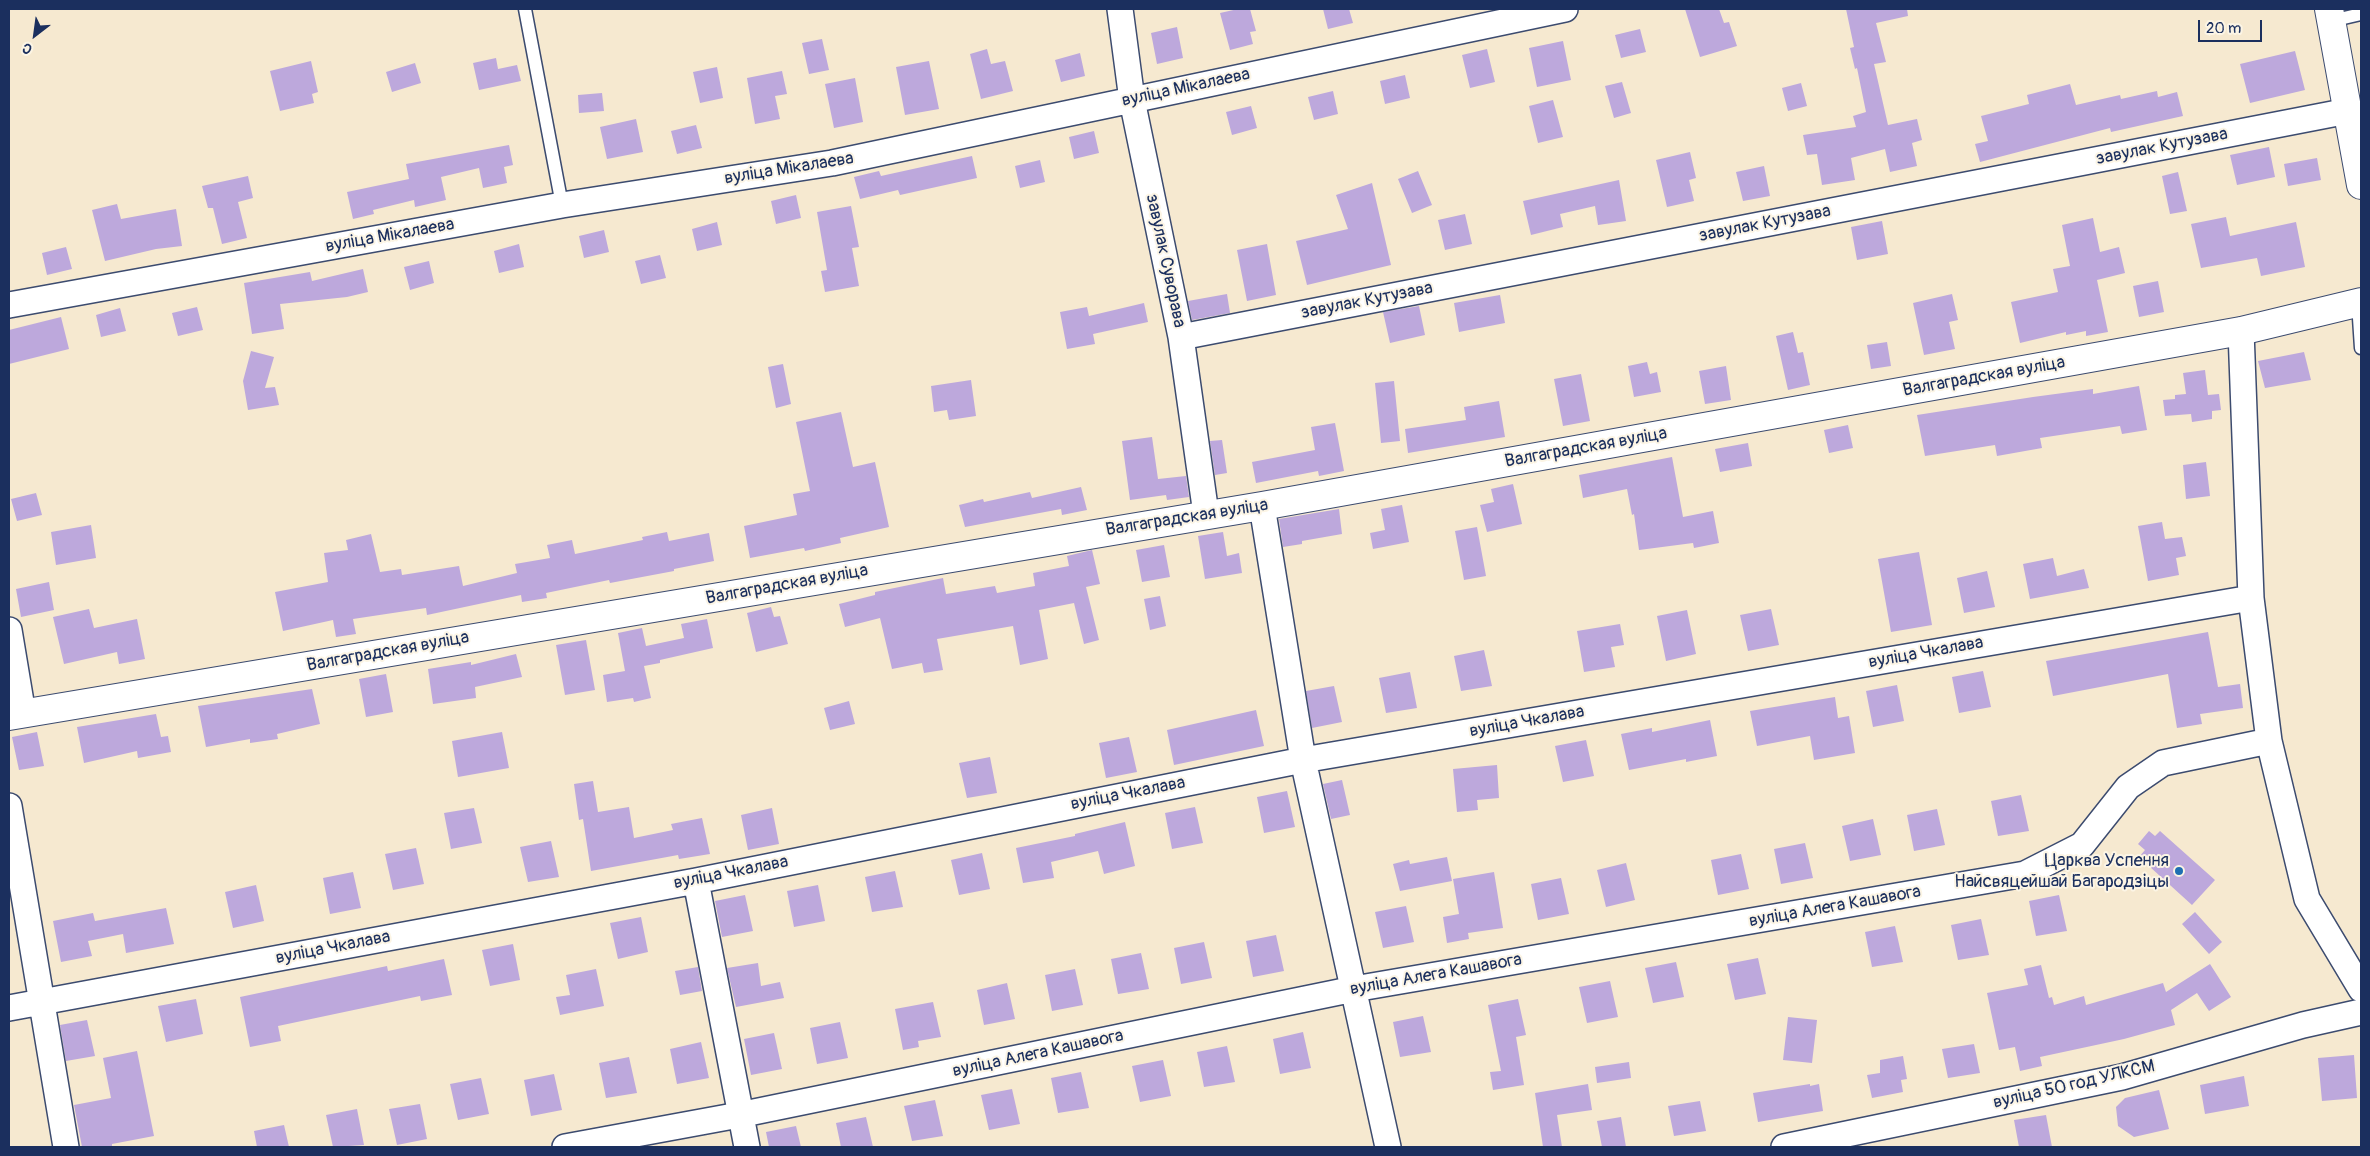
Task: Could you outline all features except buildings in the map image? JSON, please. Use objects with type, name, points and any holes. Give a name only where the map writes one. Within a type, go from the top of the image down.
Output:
[{"type":"street","name":"завулак Суворава","points":[[1120,9],[1132,100],[1181,337],[1206,514]]},
{"type":"street","name":"вуліца Мікалаева","points":[[9,305],[562,205],[832,163],[1565,9]]},
{"type":"street","points":[[2330,15],[2361,185]]},
{"type":"street","name":"завулак Кутузава","points":[[1181,337],[2348,111]]},
{"type":"street","name":"Валгаградская вуліца","points":[[16,715],[1262,506],[2241,331],[2359,303]]},
{"type":"street","points":[[2241,331],[2251,598],[2269,740],[2307,899],[2361,989]]},
{"type":"street","points":[[1262,506],[1303,760],[1388,1147]]},
{"type":"street","name":"вуліца Чкалава","points":[[9,1008],[696,880],[1303,760],[2251,598]]},
{"type":"street","points":[[9,630],[16,715]]},
{"type":"street","name":"вуліца Алега Кашавога","points":[[566,1147],[739,1115],[1354,989],[2025,874],[2082,845],[2128,787],[2163,763],[2269,740]]},
{"type":"street","points":[[9,806],[66,1147]]},
{"type":"street","points":[[696,880],[739,1115],[747,1147]]},
{"type":"street","name":"вуліца 50 год УЛКСМ","points":[[1784,1147],[2122,1077],[2303,1025],[2361,1012]]},
{"type":"lane","points":[[525,9],[562,205]]},
{"type":"lane","points":[[2330,15],[2361,14]]},
{"type":"lane","points":[[2359,303],[2361,348]]},
{"type":"place","name":"Царква Успення Найсвяцейшай Багародзіцы","points":[[2179,871]]}]
